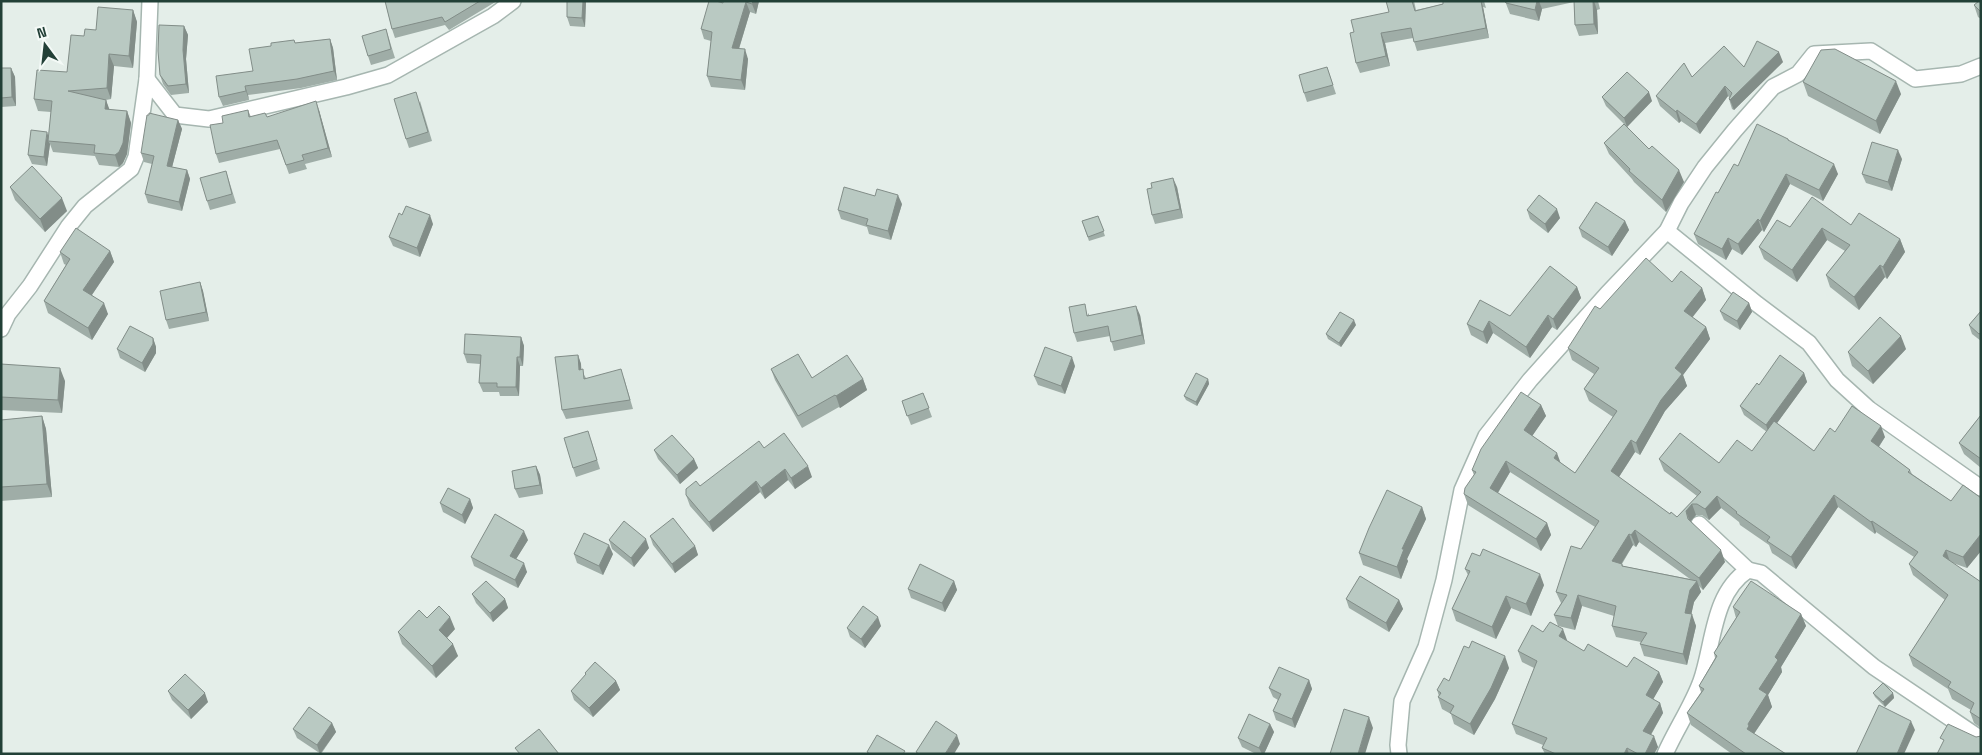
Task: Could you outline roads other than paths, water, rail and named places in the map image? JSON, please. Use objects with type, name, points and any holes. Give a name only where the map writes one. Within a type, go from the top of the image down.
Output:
[{"type":"street","points":[[1,329],[8,314],[30,286],[68,227],[86,206],[131,168],[136,156],[147,79],[150,1]]},
{"type":"street","points":[[147,79],[175,115],[209,119],[240,113],[300,97],[346,88],[388,75],[485,21],[513,1]]},
{"type":"street","points":[[1399,754],[1398,745],[1402,701],[1426,647],[1444,580],[1462,490],[1486,436],[1537,373],[1607,294],[1667,231],[1681,203],[1705,167],[1735,130],[1773,87],[1798,74],[1814,54],[1870,51],[1915,79],[1961,74],[1981,66]]},
{"type":"street","points":[[1667,231],[1757,304],[1809,343],[1838,380],[1869,409],[1981,488]]},
{"type":"street","points":[[1699,524],[1748,570],[1761,573],[1874,667],[1981,739]]},
{"type":"street","points":[[1666,754],[1701,680],[1721,605],[1737,577],[1748,570]]}]
